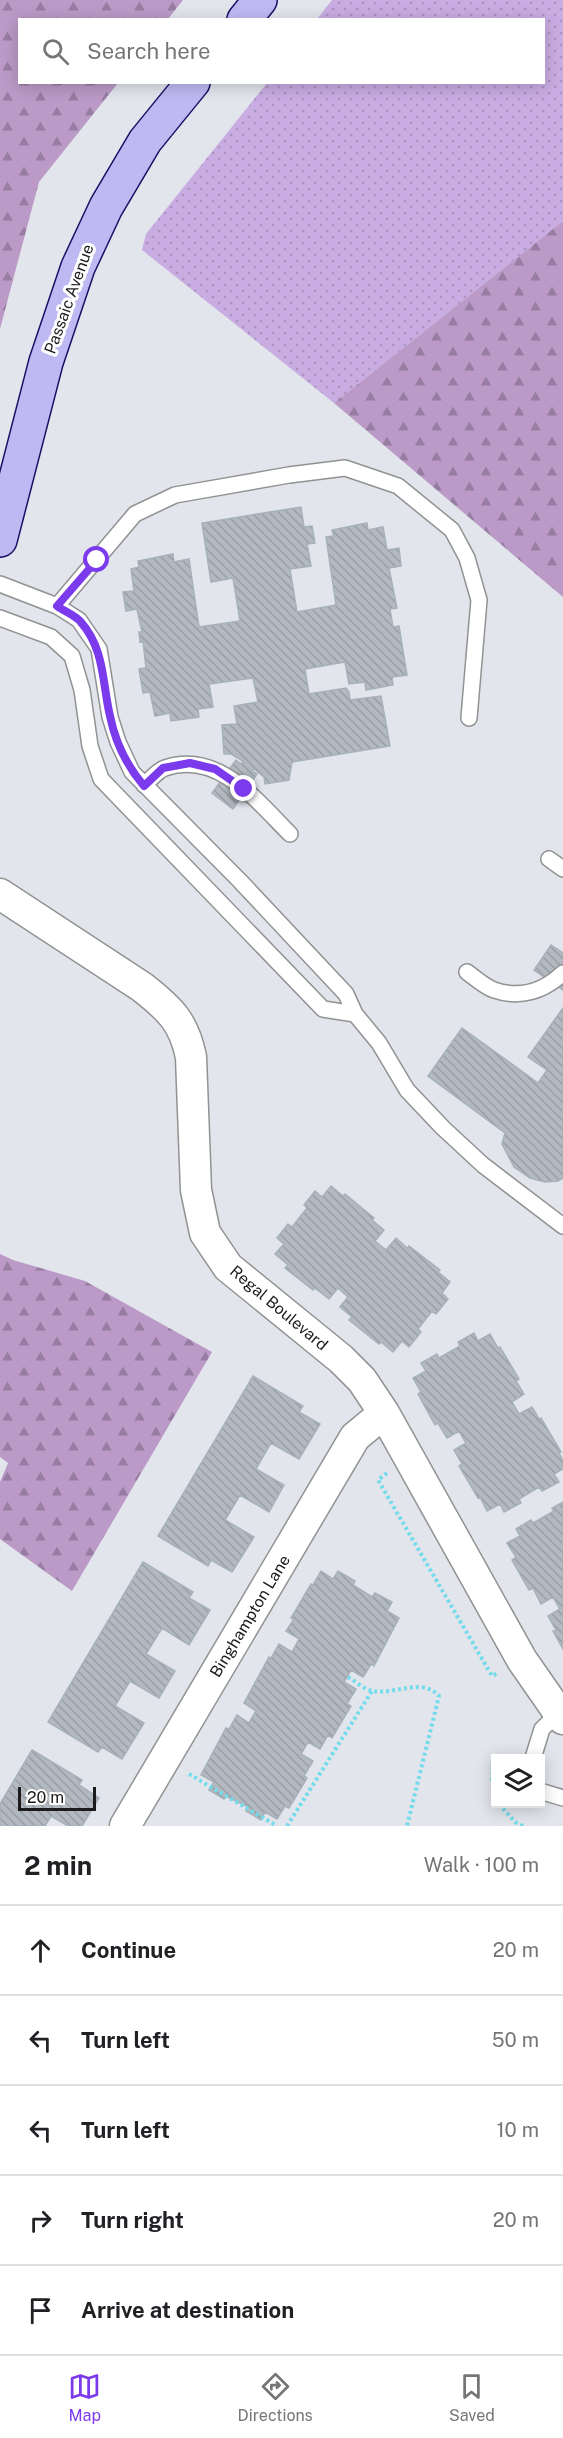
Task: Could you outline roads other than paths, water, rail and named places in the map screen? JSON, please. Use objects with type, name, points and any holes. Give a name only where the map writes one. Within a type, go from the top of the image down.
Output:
[{"type":"main road","points":[[246,18],[260,0]]},
{"type":"main road","name":"Passaic Avenue","points":[[0,540],[46,362],[78,267],[106,207],[146,141],[191,84]]},
{"type":"street","name":"Regal Boulevard","points":[[0,894],[142,987],[164,1004],[178,1020],[187,1037],[191,1057],[196,1190],[205,1233],[228,1267],[341,1359],[362,1380],[384,1413],[522,1660],[560,1716]]},
{"type":"street","name":"Binghampton Lane","points":[[125,1826],[356,1437],[384,1413]]},
{"type":"lane","points":[[57,606],[135,514],[155,504],[175,495],[289,475],[345,468],[398,486],[452,530],[467,558],[479,600],[469,718]]},
{"type":"lane","points":[[0,584],[57,606],[79,620],[99,649],[110,717],[118,742],[132,772],[240,881],[346,994],[355,1014],[380,1043],[407,1090],[443,1128],[483,1165],[563,1226]]},
{"type":"lane","points":[[0,618],[51,637],[72,656],[82,690],[90,746],[101,779],[323,1009],[355,1014]]},
{"type":"lane","points":[[144,786],[163,768],[190,763],[215,769],[244,789],[291,834]]},
{"type":"lane","points":[[549,859],[563,869]]},
{"type":"lane","points":[[467,972],[494,990],[529,994],[551,984],[563,973]]},
{"type":"lane","points":[[534,1754],[542,1729],[560,1716]]},
{"type":"lane","points":[[545,1793],[563,1798]]}]
